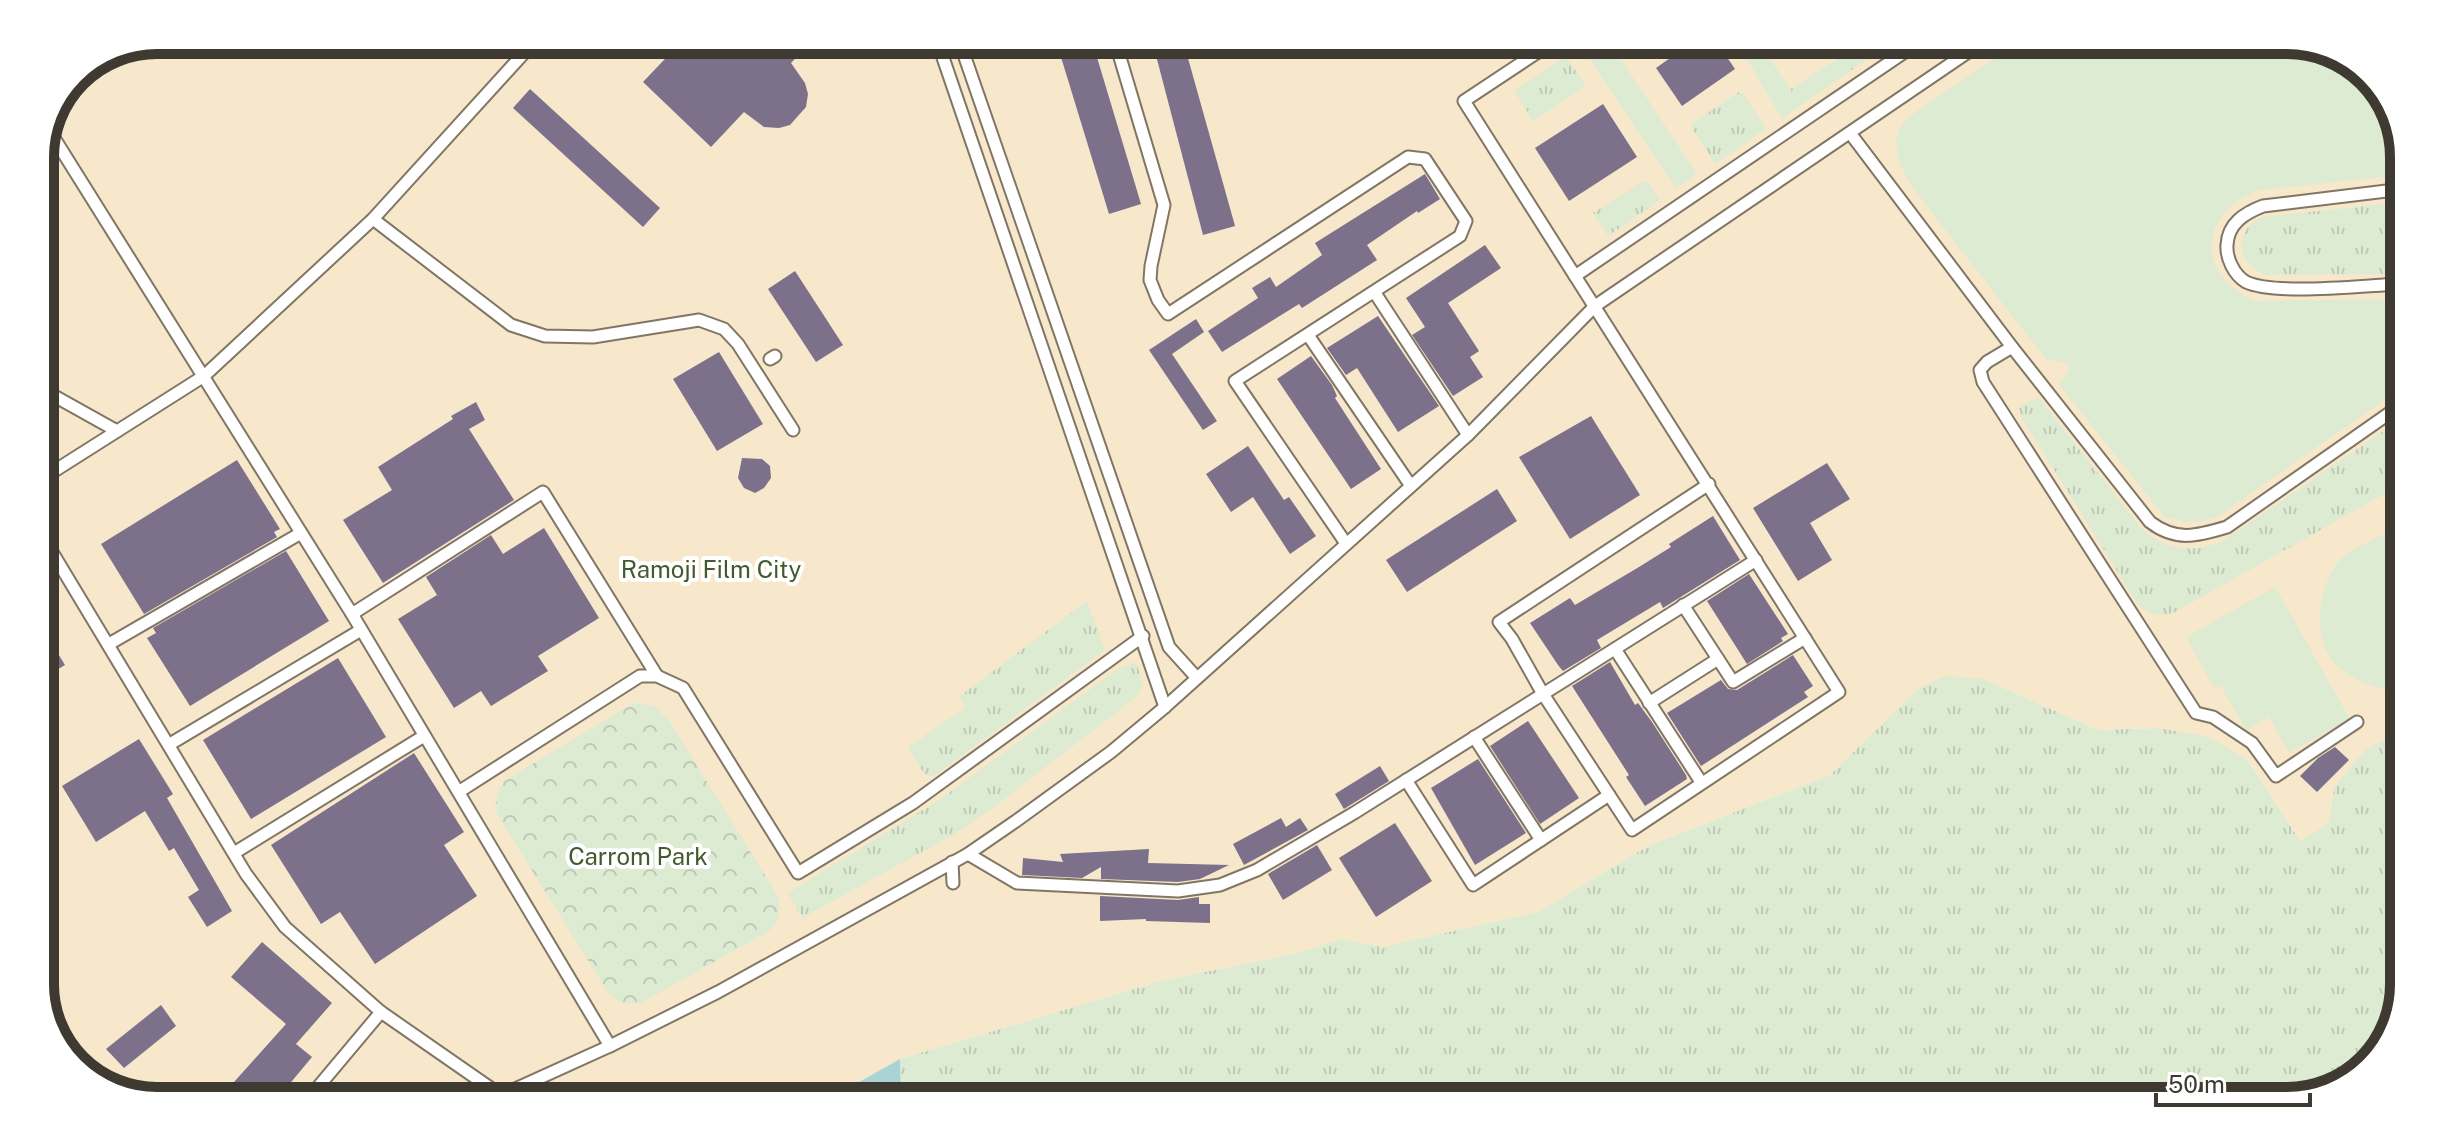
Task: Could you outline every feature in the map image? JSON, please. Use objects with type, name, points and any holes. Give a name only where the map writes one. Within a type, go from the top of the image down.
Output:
[{"type":"lane","points":[[54,471],[204,376],[373,219],[523,54]]},
{"type":"lane","points":[[942,54],[1165,707]]},
{"type":"lane","points":[[964,54],[1169,647],[1197,678]]},
{"type":"lane","points":[[1119,54],[1164,205],[1150,280],[1168,314],[1408,157],[1425,159],[1466,221],[1460,236],[1235,381],[1345,542]]},
{"type":"lane","points":[[1535,54],[1464,101],[1709,484],[1839,692],[1632,830],[1499,622],[1709,484]]},
{"type":"lane","points":[[1575,276],[1902,54]]},
{"type":"lane","points":[[517,1087],[610,1046],[718,992],[968,854],[1111,752],[1165,707],[1345,542],[1468,435],[1595,306],[1965,54]]},
{"type":"lane","points":[[1850,133],[2012,347],[2150,522],[2165,533],[2178,536],[2205,534],[2227,527],[2390,413]]},
{"type":"lane","points":[[56,141],[352,614],[610,1046]]},
{"type":"lane","points":[[2390,191],[2263,206],[2243,214],[2230,232],[2227,245],[2233,269],[2244,281],[2271,289],[2390,284]]},
{"type":"lane","points":[[373,219],[511,325],[545,336],[593,337],[699,320],[724,329],[738,344],[793,430]]},
{"type":"lane","points":[[1375,293],[1468,435]]},
{"type":"lane","points":[[1308,335],[1411,486]]},
{"type":"lane","points":[[2012,347],[1987,362],[1980,370],[1983,382],[2196,713],[2213,717],[2252,743],[2276,776],[2357,722]]},
{"type":"lane","points":[[54,396],[117,431]]},
{"type":"lane","points":[[352,614],[543,492],[657,676]]},
{"type":"lane","points":[[109,644],[301,533]]},
{"type":"lane","points":[[54,555],[234,853],[285,927],[381,1012],[491,1087]]},
{"type":"lane","points":[[968,854],[1017,883],[1178,891],[1220,885],[1257,870],[1406,780],[1756,560]]},
{"type":"lane","points":[[1683,605],[1733,682],[1805,638]]},
{"type":"lane","points":[[170,744],[361,630]]},
{"type":"lane","points":[[460,791],[640,676],[657,676],[683,688],[798,873],[913,803],[1143,636]]},
{"type":"lane","points":[[1615,649],[1701,782]]},
{"type":"lane","points":[[1649,703],[1718,659]]},
{"type":"lane","points":[[234,853],[424,736]]},
{"type":"lane","points":[[1474,737],[1541,840]]},
{"type":"lane","points":[[1406,780],[1473,885],[1609,795]]},
{"type":"lane","points":[[952,862],[953,883]]},
{"type":"lane","points":[[318,1087],[381,1012]]},
{"type":"shaded area","name":"Ramoji Film City","points":[[157,54],[2287,54],[2326,62],[2350,75],[2369,94],[2382,118],[2390,151],[2390,734],[2334,788],[2329,823],[2300,841],[2247,760],[2158,728],[2098,730],[1983,679],[1919,688],[1830,775],[1648,846],[1538,912],[1382,947],[1342,939],[1293,954],[1161,981],[900,1059],[850,1087],[157,1087],[118,1079],[100,1070],[80,1052],[59,1017],[54,990],[54,151],[65,112],[75,94],[89,80],[124,59]]},
{"type":"green space","points":[[1586,54],[1617,54],[1697,174],[1676,188]]},
{"type":"green space","points":[[1744,54],[1767,54],[1801,105],[1782,119]]},
{"type":"green space","points":[[1845,54],[1875,54],[1801,105],[1789,90]]},
{"type":"green space","points":[[2001,54],[2287,54],[2307,56],[2338,68],[2369,94],[2382,118],[2390,151],[2390,176],[2259,190],[2239,200],[2224,214],[2215,229],[2212,245],[2214,261],[2222,276],[2236,290],[2256,301],[2390,299],[2390,396],[2220,515],[2192,522],[2164,516],[2059,384],[2069,370],[2067,363],[2046,359],[1912,187],[1899,161],[1896,144],[1901,126],[1907,118]]},
{"type":"green space","points":[[1566,56],[1586,86],[1533,121],[1514,91]]},
{"type":"green space","points":[[1739,92],[1745,96],[1766,129],[1715,164],[1692,128],[1692,123]]},
{"type":"green space","points":[[1644,181],[1660,200],[1608,236],[1593,213]]},
{"type":"green space","points":[[2390,203],[2390,274],[2266,275],[2249,263],[2242,247],[2246,230],[2263,217]]},
{"type":"green space","points":[[2038,397],[2142,529],[2160,542],[2180,548],[2201,548],[2223,541],[2390,427],[2390,491],[2175,612],[2156,614],[2139,606],[2021,417],[2019,407]]},
{"type":"green space","points":[[2390,532],[2390,690],[2369,685],[2342,670],[2329,655],[2321,633],[2320,609],[2330,575],[2341,559]]},
{"type":"green space","points":[[2275,587],[2350,719],[2289,753],[2269,717],[2246,730],[2220,685],[2214,688],[2186,637]]},
{"type":"green space","points":[[1087,601],[1105,650],[934,776],[925,775],[908,747],[965,708],[960,696]]},
{"type":"green space","points":[[1136,662],[1143,685],[1135,698],[994,807],[956,833],[802,918],[788,893],[939,800],[1119,668]]},
{"type":"green space","points":[[1946,676],[1983,679],[2098,730],[2158,728],[2209,737],[2247,760],[2300,841],[2329,823],[2334,788],[2365,750],[2390,736],[2390,984],[2382,1023],[2369,1047],[2344,1070],[2320,1082],[2287,1087],[901,1087],[900,1059],[1161,981],[1293,954],[1342,939],[1382,947],[1538,912],[1648,846],[1830,775],[1919,688]]},
{"type":"green space","name":"Carrom Park","points":[[632,704],[654,706],[668,719],[776,893],[779,910],[777,920],[766,933],[641,1003],[631,1004],[618,1001],[607,991],[500,819],[496,804],[504,781]]},
{"type":"water","points":[[900,1059],[901,1087],[850,1087]]},
{"type":"building","points":[[670,54],[800,54],[791,63],[805,83],[808,94],[806,107],[790,125],[764,127],[744,112],[711,147],[643,82]]},
{"type":"building","points":[[1060,54],[1096,54],[1141,204],[1109,214]]},
{"type":"building","points":[[1156,54],[1187,54],[1235,226],[1203,235]]},
{"type":"building","points":[[1676,54],[1725,54],[1735,69],[1682,106],[1656,68]]},
{"type":"building","points":[[530,89],[660,208],[643,227],[513,108]]},
{"type":"building","points":[[1603,104],[1637,157],[1569,201],[1535,148]]},
{"type":"building","points":[[1425,174],[1440,199],[1367,245],[1377,260],[1302,308],[1299,304],[1222,352],[1208,331],[1258,298],[1252,288],[1270,277],[1276,287],[1322,255],[1315,243]]},
{"type":"building","points":[[1485,245],[1501,268],[1448,303],[1479,351],[1470,357],[1483,377],[1453,396],[1412,335],[1425,327],[1406,298]]},
{"type":"building","points":[[795,271],[843,345],[816,362],[768,289]]},
{"type":"building","points":[[1378,316],[1439,406],[1398,432],[1357,368],[1346,375],[1327,348]]},
{"type":"building","points":[[1196,319],[1204,332],[1172,354],[1217,421],[1203,430],[1149,350]]},
{"type":"building","points":[[719,352],[763,424],[717,451],[673,379]]},
{"type":"building","points":[[1311,356],[1332,385],[1335,398],[1381,469],[1351,489],[1277,379]]},
{"type":"building","points":[[476,402],[485,420],[469,429],[514,500],[383,583],[343,520],[392,490],[378,467]]},
{"type":"building","points":[[1591,416],[1640,495],[1570,539],[1519,457]]},
{"type":"building","points":[[1248,446],[1284,500],[1289,497],[1316,536],[1290,554],[1253,497],[1231,512],[1206,474]]},
{"type":"building","points":[[742,458],[762,459],[770,466],[771,478],[764,488],[755,493],[744,488],[738,478]]},
{"type":"building","points":[[237,460],[280,529],[274,532],[277,537],[144,614],[101,544]]},
{"type":"building","points":[[1827,463],[1850,499],[1810,523],[1832,560],[1798,581],[1753,508]]},
{"type":"building","points":[[1497,489],[1517,521],[1407,592],[1386,560]]},
{"type":"building","points":[[1713,516],[1740,560],[1663,608],[1660,602],[1597,640],[1601,648],[1563,671],[1530,623],[1570,598],[1575,605],[1671,547],[1669,544]]},
{"type":"building","points":[[544,528],[599,618],[538,656],[548,671],[491,706],[481,691],[454,708],[398,619],[437,595],[426,577],[491,535],[503,554]]},
{"type":"building","points":[[286,551],[329,621],[190,706],[147,638],[156,633],[153,628]]},
{"type":"building","points":[[1749,574],[1788,634],[1781,638],[1783,641],[1747,664],[1707,601]]},
{"type":"building","points":[[54,647],[65,665],[54,672]]},
{"type":"building","points":[[1793,655],[1813,686],[1804,692],[1808,697],[1701,766],[1667,713],[1721,680],[1728,689],[1737,690]]},
{"type":"building","points":[[338,658],[386,737],[251,819],[203,740]]},
{"type":"building","points":[[1610,662],[1635,705],[1638,703],[1652,722],[1687,779],[1645,806],[1626,777],[1629,775],[1572,686]]},
{"type":"building","points":[[1528,721],[1579,798],[1540,824],[1490,746]]},
{"type":"building","points":[[139,739],[173,794],[167,798],[232,911],[207,927],[188,897],[199,890],[174,848],[169,851],[145,811],[96,842],[62,786]]},
{"type":"building","points":[[2335,747],[2349,760],[2317,792],[2300,776]]},
{"type":"building","points":[[414,753],[464,832],[444,845],[477,896],[375,964],[340,912],[321,924],[271,845]]},
{"type":"building","points":[[1478,759],[1526,833],[1475,865],[1431,788]]},
{"type":"building","points":[[1380,766],[1389,781],[1344,809],[1335,794]]},
{"type":"building","points":[[1281,818],[1286,827],[1300,818],[1308,830],[1244,865],[1233,844]]},
{"type":"building","points":[[1395,823],[1432,881],[1376,917],[1339,858]]},
{"type":"building","points":[[1317,845],[1332,870],[1283,900],[1268,874]]},
{"type":"building","points":[[1149,849],[1148,863],[1229,865],[1200,879],[1178,882],[1101,879],[1101,867],[1082,878],[1022,875],[1023,858],[1063,862],[1060,854]]},
{"type":"building","points":[[1100,896],[1178,900],[1199,897],[1199,904],[1210,904],[1210,923],[1146,919],[1100,921]]},
{"type":"building","points":[[262,942],[332,1003],[296,1044],[312,1057],[287,1087],[229,1087],[286,1024],[231,977]]},
{"type":"building","points":[[161,1005],[176,1026],[124,1068],[106,1049]]}]
